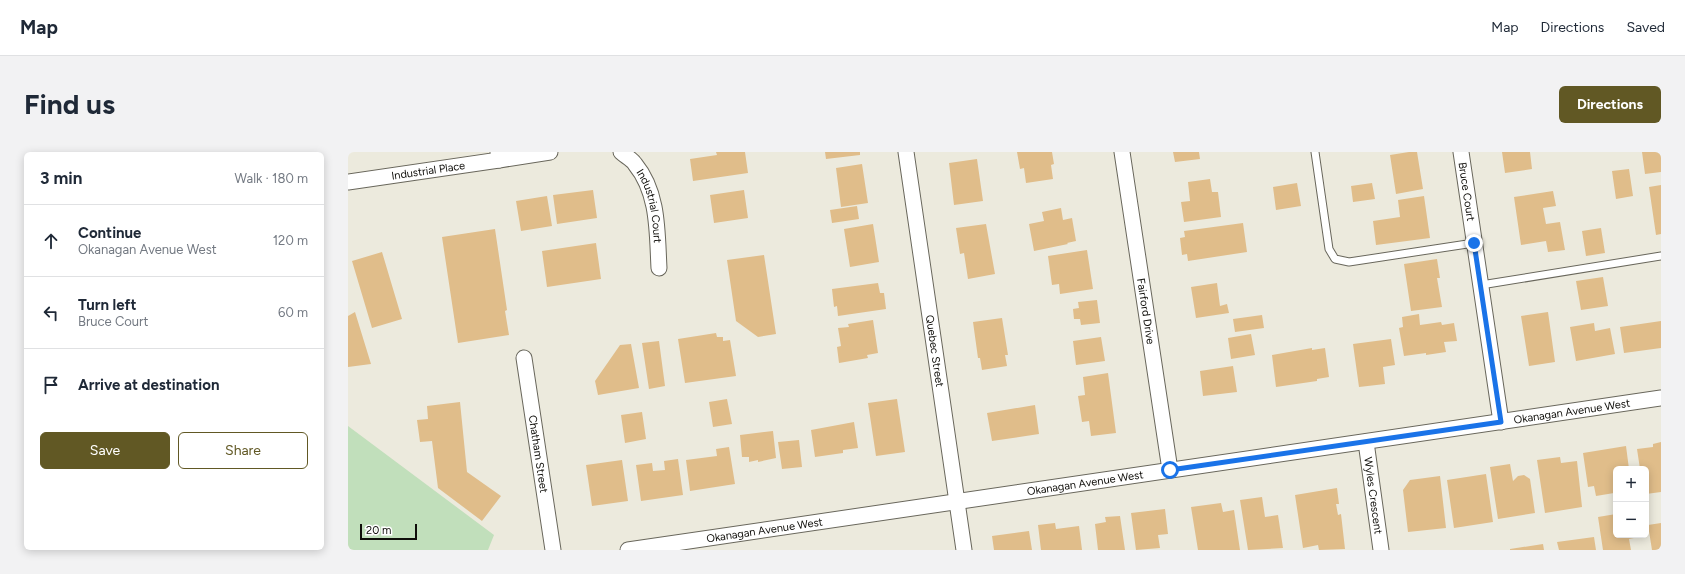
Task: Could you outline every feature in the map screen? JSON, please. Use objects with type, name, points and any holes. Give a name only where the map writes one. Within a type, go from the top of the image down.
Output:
[{"type":"street","points":[[499,156],[550,152]]},
{"type":"street","name":"Industrial Court","points":[[621,152],[635,163],[648,185],[657,215],[659,268]]},
{"type":"street","name":"Quebec Street","points":[[906,152],[964,550]]},
{"type":"street","name":"Fairford Drive","points":[[1122,152],[1170,470]]},
{"type":"street","name":"Bruce Court","points":[[1461,152],[1501,422]]},
{"type":"street","name":"Industrial Place","points":[[348,182],[499,156]]},
{"type":"street","name":"Chatham Street","points":[[524,358],[553,550]]},
{"type":"street","name":"Okanagan Avenue West","points":[[628,550],[1661,398]]},
{"type":"street","name":"Wyles Crescent","points":[[1366,442],[1382,550]]},
{"type":"lane","points":[[1315,152],[1329,249],[1335,259],[1349,262],[1474,243]]},
{"type":"lane","points":[[1481,285],[1661,256]]},
{"type":"green space","points":[[348,426],[494,535],[488,550],[348,550]]},
{"type":"building","points":[[716,152],[745,152],[748,173],[693,181],[690,159],[717,155]]},
{"type":"building","points":[[825,152],[860,152],[860,155],[826,159]]},
{"type":"building","points":[[1017,152],[1052,152],[1054,164],[1051,165],[1053,179],[1026,183],[1024,168],[1020,169]]},
{"type":"building","points":[[1173,152],[1199,152],[1200,159],[1175,162]]},
{"type":"building","points":[[1417,152],[1423,189],[1396,194],[1390,155]]},
{"type":"building","points":[[1502,152],[1530,152],[1532,169],[1505,173]]},
{"type":"building","points":[[1642,152],[1661,152],[1661,172],[1645,174]]},
{"type":"building","points":[[977,159],[983,201],[954,205],[949,163]]},
{"type":"building","points":[[862,164],[868,203],[841,207],[836,168]]},
{"type":"building","points":[[1629,169],[1633,196],[1616,199],[1612,171]]},
{"type":"building","points":[[1210,179],[1212,192],[1218,192],[1221,217],[1184,222],[1181,202],[1190,201],[1188,182]]},
{"type":"building","points":[[1297,183],[1301,206],[1276,210],[1273,187]]},
{"type":"building","points":[[1372,183],[1375,199],[1353,202],[1351,186]]},
{"type":"building","points":[[1661,185],[1661,234],[1656,235],[1649,187]]},
{"type":"building","points":[[593,190],[597,218],[557,224],[553,195]]},
{"type":"building","points":[[744,190],[748,218],[714,223],[710,195]]},
{"type":"building","points":[[1553,191],[1556,206],[1543,208],[1546,224],[1560,222],[1565,250],[1548,252],[1546,241],[1521,245],[1514,197]]},
{"type":"building","points":[[547,196],[552,226],[521,231],[516,201]]},
{"type":"building","points":[[1424,196],[1430,238],[1376,245],[1373,221],[1400,217],[1398,200]]},
{"type":"building","points":[[857,206],[859,219],[832,223],[830,210]]},
{"type":"building","points":[[1061,208],[1063,220],[1072,218],[1076,241],[1034,251],[1029,224],[1044,221],[1042,212]]},
{"type":"building","points":[[1243,223],[1247,252],[1188,261],[1187,254],[1182,255],[1180,238],[1185,237],[1184,231]]},
{"type":"building","points":[[873,224],[879,262],[850,267],[844,229]]},
{"type":"building","points":[[986,224],[995,274],[968,279],[964,253],[960,254],[956,228]]},
{"type":"building","points":[[1601,228],[1605,253],[1586,256],[1582,231]]},
{"type":"building","points":[[495,229],[507,310],[505,311],[509,335],[458,343],[442,237]]},
{"type":"building","points":[[596,243],[601,279],[547,287],[542,251]]},
{"type":"building","points":[[1087,250],[1093,289],[1060,294],[1059,284],[1052,285],[1048,256]]},
{"type":"building","points":[[382,252],[402,319],[372,328],[352,261]]},
{"type":"building","points":[[764,255],[776,334],[758,337],[736,321],[727,260]]},
{"type":"building","points":[[1437,259],[1440,278],[1437,278],[1442,307],[1411,311],[1404,264]]},
{"type":"building","points":[[1603,277],[1608,306],[1581,310],[1576,281]]},
{"type":"building","points":[[878,283],[880,293],[884,293],[886,309],[838,316],[837,306],[834,307],[832,289]]},
{"type":"building","points":[[1217,283],[1220,306],[1227,304],[1229,313],[1196,318],[1191,287]]},
{"type":"building","points":[[1097,300],[1100,323],[1081,325],[1080,319],[1074,319],[1073,309],[1079,308],[1078,302]]},
{"type":"building","points":[[355,312],[371,364],[348,367],[348,316]]},
{"type":"building","points":[[1548,312],[1555,362],[1529,366],[1521,316]]},
{"type":"building","points":[[1419,314],[1420,325],[1441,322],[1442,325],[1454,323],[1457,341],[1444,342],[1446,352],[1404,356],[1399,328],[1403,327],[1402,317]]},
{"type":"building","points":[[1262,315],[1264,328],[1235,332],[1233,319]]},
{"type":"building","points":[[1002,318],[1008,355],[1005,355],[1007,366],[982,370],[980,358],[978,358],[973,322]]},
{"type":"building","points":[[873,320],[878,353],[867,355],[868,358],[839,363],[837,347],[841,346],[838,328],[849,327],[848,324]]},
{"type":"building","points":[[1661,321],[1661,348],[1624,353],[1620,327]]},
{"type":"building","points":[[1594,323],[1595,331],[1610,328],[1615,354],[1576,361],[1570,327]]},
{"type":"building","points":[[716,333],[717,337],[723,337],[723,341],[730,340],[736,376],[685,383],[678,339]]},
{"type":"building","points":[[1251,334],[1255,355],[1231,359],[1228,338]]},
{"type":"building","points":[[1101,337],[1105,361],[1076,365],[1073,341]]},
{"type":"building","points":[[1391,339],[1395,365],[1383,367],[1385,384],[1359,387],[1353,344]]},
{"type":"building","points":[[659,341],[665,386],[649,389],[642,343]]},
{"type":"building","points":[[631,344],[639,388],[598,395],[595,381],[620,345]]},
{"type":"building","points":[[1312,348],[1312,350],[1325,348],[1329,377],[1317,379],[1317,381],[1276,387],[1272,355]]},
{"type":"building","points":[[1233,366],[1237,392],[1203,396],[1200,371]]},
{"type":"building","points":[[1108,373],[1116,433],[1091,436],[1089,421],[1082,422],[1078,396],[1085,395],[1083,377]]},
{"type":"building","points":[[727,399],[732,424],[713,427],[709,402]]},
{"type":"building","points":[[897,399],[905,452],[876,456],[868,403]]},
{"type":"building","points":[[460,402],[467,472],[501,496],[482,521],[438,488],[432,441],[420,442],[417,420],[428,419],[427,406]]},
{"type":"building","points":[[1035,405],[1039,434],[992,441],[987,413]]},
{"type":"building","points":[[642,412],[646,439],[625,443],[621,415]]},
{"type":"building","points":[[854,422],[858,448],[843,450],[843,453],[815,457],[811,430]]},
{"type":"building","points":[[773,431],[776,458],[758,462],[758,460],[749,462],[749,457],[742,457],[740,435]]},
{"type":"building","points":[[799,440],[802,467],[782,469],[778,442]]},
{"type":"building","points":[[1661,442],[1661,492],[1649,494],[1649,466],[1640,466],[1637,449],[1653,447],[1653,444]]},
{"type":"building","points":[[1626,446],[1629,466],[1613,466],[1613,493],[1596,496],[1594,486],[1588,487],[1583,453]]},
{"type":"building","points":[[729,447],[735,484],[690,491],[686,460],[717,456],[716,449]]},
{"type":"building","points":[[1560,457],[1561,463],[1577,461],[1582,507],[1545,513],[1537,460]]},
{"type":"building","points":[[678,459],[683,495],[641,501],[636,465],[652,463],[653,471],[665,470],[664,461]]},
{"type":"building","points":[[622,460],[628,501],[592,506],[586,465]]},
{"type":"building","points":[[1510,464],[1513,481],[1518,476],[1524,475],[1530,479],[1535,513],[1498,519],[1490,467]]},
{"type":"building","points":[[1486,474],[1493,522],[1454,528],[1447,480]]},
{"type":"building","points":[[1440,476],[1446,528],[1408,532],[1403,490],[1410,480]]},
{"type":"building","points":[[1337,488],[1339,504],[1336,504],[1338,515],[1341,514],[1345,549],[1319,550],[1318,545],[1303,548],[1295,495]]},
{"type":"building","points":[[1262,497],[1265,517],[1278,515],[1283,548],[1248,550],[1240,500]]},
{"type":"building","points":[[1221,503],[1223,512],[1234,510],[1240,550],[1198,550],[1191,507]]},
{"type":"building","points":[[1165,509],[1168,534],[1158,535],[1160,548],[1136,550],[1131,513]]},
{"type":"building","points":[[1613,514],[1613,538],[1634,538],[1629,539],[1631,550],[1603,550],[1598,517]]},
{"type":"building","points":[[1120,516],[1125,550],[1098,550],[1095,524],[1106,522],[1105,517]]},
{"type":"building","points":[[1055,523],[1056,529],[1079,526],[1082,550],[1041,550],[1038,525]]},
{"type":"building","points":[[1661,523],[1661,550],[1652,550],[1649,525]]},
{"type":"building","points":[[1029,531],[1032,550],[994,550],[992,536]]},
{"type":"building","points":[[1594,537],[1596,550],[1559,550],[1557,542]]},
{"type":"building","points":[[1543,544],[1544,550],[1510,550],[1510,549]]},
{"type":"route","points":[[1170,470],[1501,422],[1474,243]]}]
